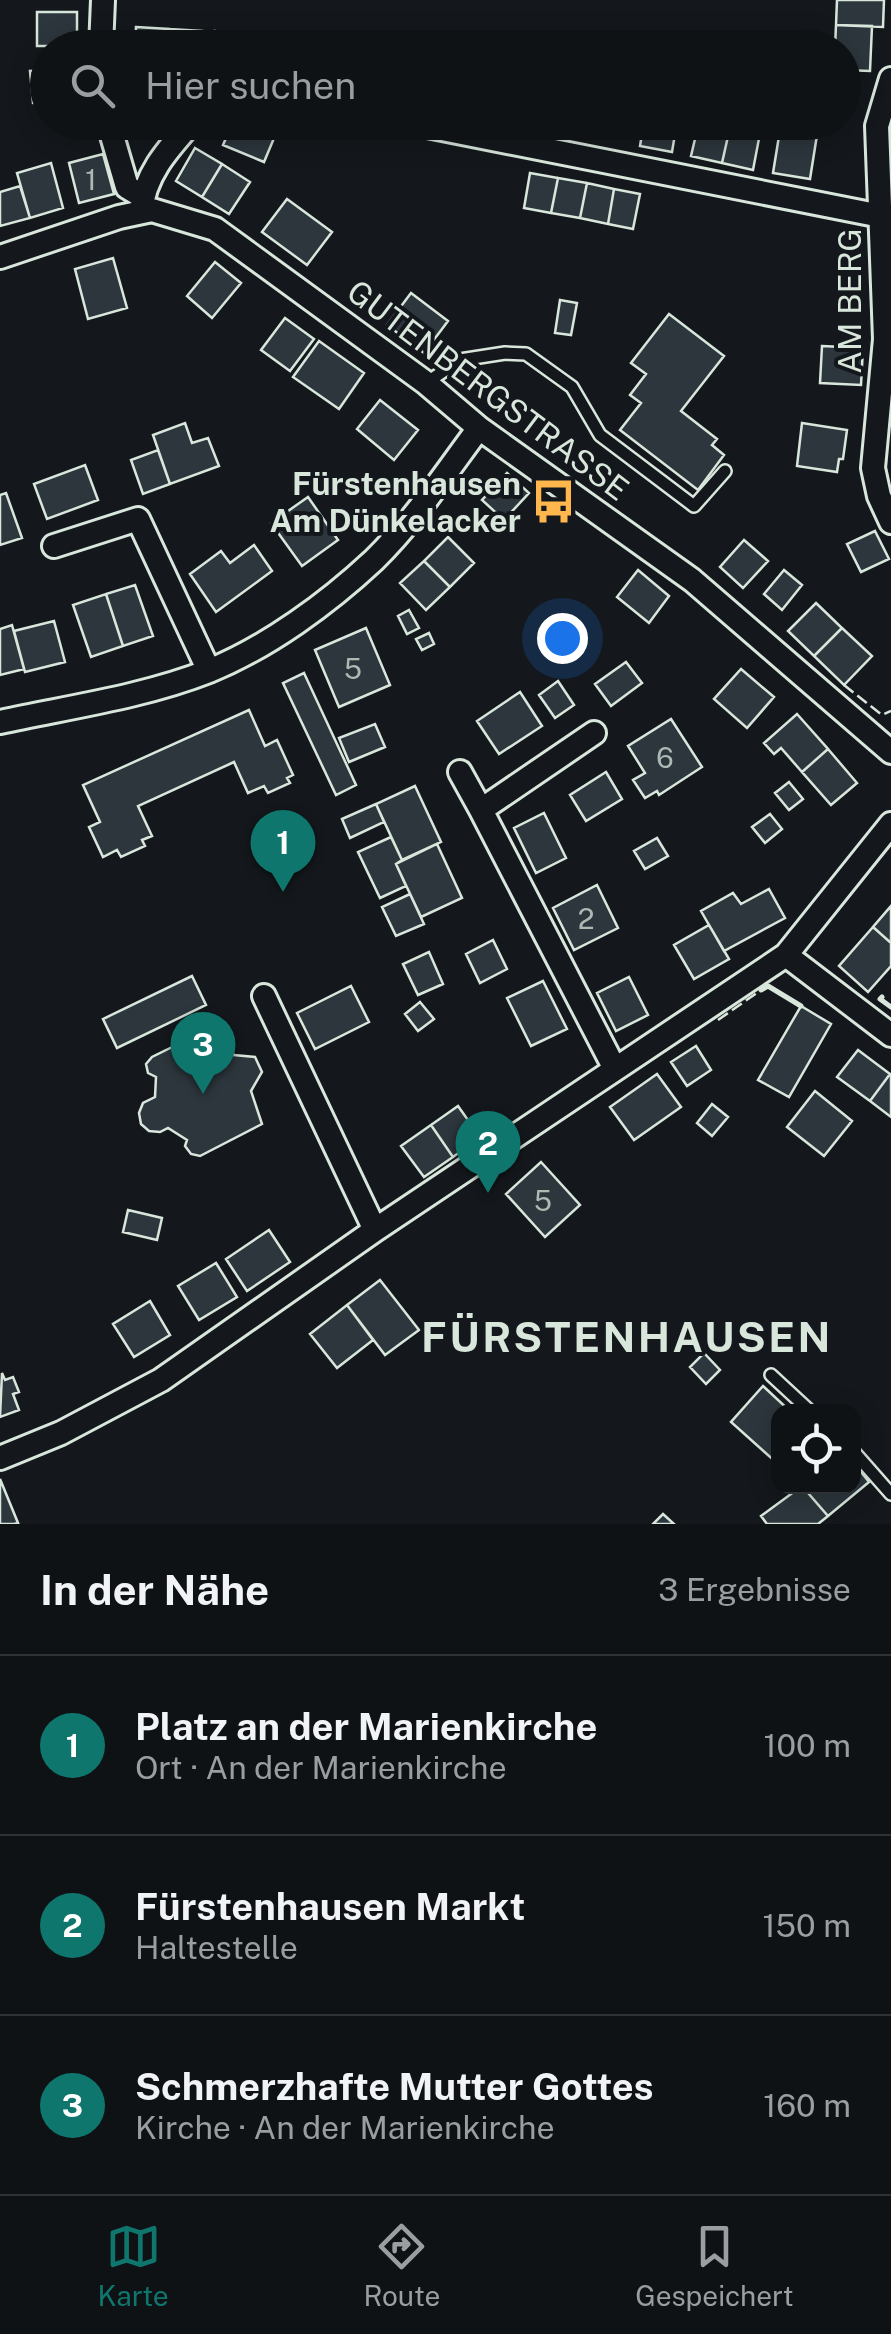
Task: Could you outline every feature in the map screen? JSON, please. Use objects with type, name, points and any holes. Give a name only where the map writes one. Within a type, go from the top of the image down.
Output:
[{"type":"street","points":[[102,30],[103,0]]},
{"type":"street","name":"AM BERG","points":[[891,79],[877,126],[885,339],[873,468],[879,496],[891,522]]},
{"type":"street","points":[[113,140],[127,187],[142,204],[165,152],[176,140]]},
{"type":"street","points":[[497,140],[881,216]]},
{"type":"street","name":"GUTENBERGSTRASSE","points":[[0,257],[142,204],[215,229],[426,383],[480,428],[692,580],[891,752]]},
{"type":"street","points":[[0,722],[121,696],[209,671],[250,651],[328,598],[374,559],[480,428]]},
{"type":"street","points":[[54,546],[138,519],[209,671]]},
{"type":"street","points":[[481,810],[594,733]]},
{"type":"street","points":[[460,772],[615,1069]]},
{"type":"street","points":[[0,1458],[62,1432],[160,1380],[375,1230],[786,955],[891,824]]},
{"type":"street","points":[[786,955],[891,1035]]},
{"type":"street","points":[[264,996],[375,1230]]},
{"type":"lane","points":[[426,383],[460,360],[526,354],[572,387],[600,436],[694,506],[726,471]]},
{"type":"lane","points":[[771,1376],[802,1404]]},
{"type":"lane","points":[[861,1460],[891,1494]]},
{"type":"building","points":[[837,0],[884,0],[883,27],[836,25]]},
{"type":"building","points":[[37,12],[77,12],[77,30],[37,30]]},
{"type":"building","points":[[836,25],[872,26],[870,71],[861,71],[861,30],[836,30]]},
{"type":"building","points":[[136,27],[169,29],[169,30],[136,30]]},
{"type":"building","points":[[225,140],[273,140],[264,162],[223,145]]},
{"type":"building","points":[[641,140],[674,140],[672,152],[640,146]]},
{"type":"building","points":[[695,140],[727,140],[722,163],[691,156]]},
{"type":"building","points":[[727,140],[759,140],[753,170],[722,163]]},
{"type":"building","points":[[778,140],[816,140],[810,179],[773,173]]},
{"type":"building","points":[[195,148],[222,164],[202,197],[176,181]]},
{"type":"building","points":[[103,154],[114,194],[79,203],[69,163]]},
{"type":"building","points":[[51,163],[63,208],[30,218],[17,173]]},
{"type":"building","points":[[222,164],[250,182],[229,214],[202,197]]},
{"type":"building","points":[[530,173],[558,178],[551,213],[524,208]]},
{"type":"building","points":[[558,178],[587,183],[580,218],[551,213]]},
{"type":"building","points":[[587,183],[614,189],[608,224],[580,218]]},
{"type":"building","points":[[20,186],[30,218],[0,226],[0,192]]},
{"type":"building","points":[[614,189],[640,194],[633,229],[608,224]]},
{"type":"building","points":[[287,199],[332,232],[307,265],[262,232]]},
{"type":"building","points":[[113,258],[127,308],[88,319],[75,269]]},
{"type":"building","points":[[215,262],[241,283],[212,318],[187,296]]},
{"type":"building","points":[[411,293],[448,321],[424,353],[387,325]]},
{"type":"building","points":[[560,300],[577,303],[571,335],[555,333]]},
{"type":"building","points":[[669,314],[724,356],[681,411],[717,439],[712,445],[724,455],[698,490],[620,430],[641,403],[630,395],[646,374],[631,363]]},
{"type":"building","points":[[285,318],[314,339],[290,371],[261,350]]},
{"type":"building","points":[[319,341],[364,373],[339,409],[293,377]]},
{"type":"building","points":[[822,346],[863,348],[861,385],[820,383]]},
{"type":"building","points":[[380,400],[418,430],[394,460],[357,429]]},
{"type":"building","points":[[185,423],[192,443],[208,438],[219,466],[170,484],[153,435]]},
{"type":"building","points":[[802,423],[847,430],[837,472],[797,466]]},
{"type":"building","points":[[158,450],[170,484],[143,494],[131,460]]},
{"type":"building","points":[[85,465],[98,500],[47,519],[34,484]]},
{"type":"building","points":[[507,473],[529,493],[504,520],[482,500]]},
{"type":"building","points":[[6,493],[22,538],[0,545],[0,495]]},
{"type":"building","points":[[308,497],[338,540],[302,566],[271,523]]},
{"type":"building","points":[[875,531],[889,559],[861,572],[847,544]]},
{"type":"building","points":[[448,537],[474,563],[450,587],[424,561]]},
{"type":"building","points":[[744,540],[768,561],[743,588],[720,567]]},
{"type":"building","points":[[254,545],[272,571],[216,612],[190,574],[221,551],[230,563]]},
{"type":"building","points":[[424,561],[450,587],[426,610],[400,583]]},
{"type":"building","points":[[638,570],[669,596],[649,623],[617,597]]},
{"type":"building","points":[[784,570],[802,585],[782,610],[764,594]]},
{"type":"building","points":[[135,585],[153,636],[123,646],[106,594]]},
{"type":"building","points":[[106,594],[123,646],[91,657],[73,605]]},
{"type":"building","points":[[816,603],[842,628],[814,656],[788,631]]},
{"type":"building","points":[[409,610],[419,628],[407,634],[398,616]]},
{"type":"building","points":[[54,621],[65,662],[25,672],[14,631]]},
{"type":"building","points":[[12,625],[24,669],[0,675],[0,629]]},
{"type":"building","points":[[366,628],[390,685],[339,707],[315,650]]},
{"type":"building","points":[[842,628],[872,656],[844,685],[814,656]]},
{"type":"building","points":[[429,633],[434,644],[422,650],[416,639]]},
{"type":"building","points":[[626,662],[642,683],[611,706],[595,684]]},
{"type":"building","points":[[741,669],[774,697],[747,728],[714,699]]},
{"type":"building","points":[[304,673],[356,785],[336,795],[283,683]]},
{"type":"building","points":[[558,681],[574,705],[555,718],[539,695]]},
{"type":"building","points":[[520,692],[542,726],[499,754],[477,721]]},
{"type":"building","points":[[249,710],[265,746],[277,740],[293,775],[287,778],[290,783],[268,793],[264,786],[248,793],[234,762],[138,806],[152,836],[142,840],[145,846],[121,857],[117,850],[103,857],[89,827],[100,822],[83,785]]},
{"type":"building","points":[[797,714],[828,749],[802,772],[781,748],[774,754],[764,743]]},
{"type":"building","points":[[671,719],[702,767],[659,795],[657,791],[645,798],[633,780],[645,773],[628,746]]},
{"type":"building","points":[[375,724],[385,747],[349,762],[339,738]]},
{"type":"building","points":[[828,749],[857,783],[831,805],[802,772]]},
{"type":"building","points":[[606,772],[622,799],[586,821],[570,795]]},
{"type":"building","points":[[789,782],[803,799],[789,810],[775,793]]},
{"type":"building","points":[[415,786],[441,842],[402,860],[376,804]]},
{"type":"building","points":[[376,804],[384,822],[350,838],[342,819]]},
{"type":"building","points":[[544,813],[566,858],[536,873],[514,828]]},
{"type":"building","points":[[770,814],[782,829],[765,843],[752,827]]},
{"type":"building","points":[[391,837],[402,860],[396,864],[406,886],[380,898],[358,852]]},
{"type":"building","points":[[657,838],[668,856],[645,869],[634,851]]},
{"type":"building","points":[[437,844],[462,898],[421,917],[396,864]]},
{"type":"building","points":[[597,885],[618,928],[574,950],[553,908]]},
{"type":"building","points":[[769,889],[785,918],[724,951],[701,911],[733,893],[741,904]]},
{"type":"building","points":[[410,894],[424,924],[396,936],[382,907]]},
{"type":"building","points":[[891,906],[891,943],[873,927]]},
{"type":"building","points":[[709,925],[729,959],[694,979],[674,945]]},
{"type":"building","points":[[873,927],[891,943],[891,966],[868,992],[839,966]]},
{"type":"building","points":[[493,940],[507,969],[480,983],[466,954]]},
{"type":"building","points":[[429,952],[443,984],[418,995],[403,964]]},
{"type":"building","points":[[192,976],[206,1005],[117,1048],[103,1019]]},
{"type":"building","points":[[629,977],[648,1015],[616,1031],[597,993]]},
{"type":"building","points":[[543,981],[567,1029],[531,1046],[507,998]]},
{"type":"building","points":[[351,986],[369,1022],[315,1049],[297,1013]]},
{"type":"building","points":[[420,1002],[434,1019],[418,1031],[405,1014]]},
{"type":"building","points":[[801,1006],[831,1024],[789,1097],[758,1080]]},
{"type":"building","points":[[215,1026],[234,1055],[255,1057],[262,1072],[251,1091],[262,1124],[200,1156],[191,1154],[185,1146],[187,1140],[168,1128],[149,1131],[141,1124],[139,1113],[143,1103],[155,1097],[156,1077],[148,1073],[146,1064],[152,1057]]},
{"type":"building","points":[[696,1046],[711,1070],[687,1086],[671,1062]]},
{"type":"building","points":[[858,1050],[890,1074],[870,1101],[837,1077]]},
{"type":"building","points":[[657,1074],[681,1107],[634,1140],[610,1107]]},
{"type":"building","points":[[891,1074],[891,1117],[870,1101]]},
{"type":"building","points":[[815,1091],[852,1121],[824,1156],[787,1127]]},
{"type":"building","points":[[712,1104],[728,1117],[712,1136],[697,1123]]},
{"type":"building","points":[[458,1106],[480,1137],[453,1157],[431,1125]]},
{"type":"building","points":[[431,1125],[453,1157],[424,1177],[401,1146]]},
{"type":"building","points":[[541,1162],[580,1205],[545,1237],[506,1194]]},
{"type":"building","points":[[128,1210],[162,1218],[157,1240],[123,1232]]},
{"type":"building","points":[[269,1230],[290,1262],[247,1291],[226,1259]]},
{"type":"building","points":[[216,1263],[237,1297],[199,1320],[178,1286]]},
{"type":"building","points":[[380,1280],[419,1330],[385,1355],[347,1305]]},
{"type":"building","points":[[150,1301],[170,1335],[134,1357],[113,1324]]},
{"type":"building","points":[[347,1305],[373,1340],[337,1368],[310,1334]]},
{"type":"building","points":[[704,1353],[720,1370],[706,1384],[690,1367]]},
{"type":"building","points":[[2,1373],[5,1380],[13,1377],[19,1392],[13,1394],[19,1410],[0,1417]]},
{"type":"building","points":[[763,1386],[782,1404],[771,1404],[771,1458],[731,1422]]},
{"type":"building","points":[[861,1472],[869,1482],[861,1489]]},
{"type":"building","points":[[0,1479],[18,1523],[0,1524]]},
{"type":"building","points":[[791,1494],[809,1494],[828,1516],[818,1524],[767,1524],[761,1516]]},
{"type":"building","points":[[809,1494],[855,1494],[828,1516]]},
{"type":"building","points":[[663,1514],[674,1524],[653,1524]]},
{"type":"fence","points":[[844,685],[882,715],[891,711]]},
{"type":"fence","points":[[718,1020],[761,990]]},
{"type":"wall","points":[[761,990],[768,986],[801,1006]]},
{"type":"wall","points":[[882,997],[891,1007]]},
{"type":"place","name":"Fürstenhausen Am Dünkelacker","points":[[554,501]]},
{"type":"place","name":"Platz an der Marienkirche","points":[[283,892]]},
{"type":"place","name":"Schmerzhafte Mutter Gottes","points":[[203,1094]]},
{"type":"place","name":"Fürstenhausen Markt","points":[[488,1193]]},
{"type":"district","name":"FÜRSTENHAUSEN","points":[[627,1336]]}]
